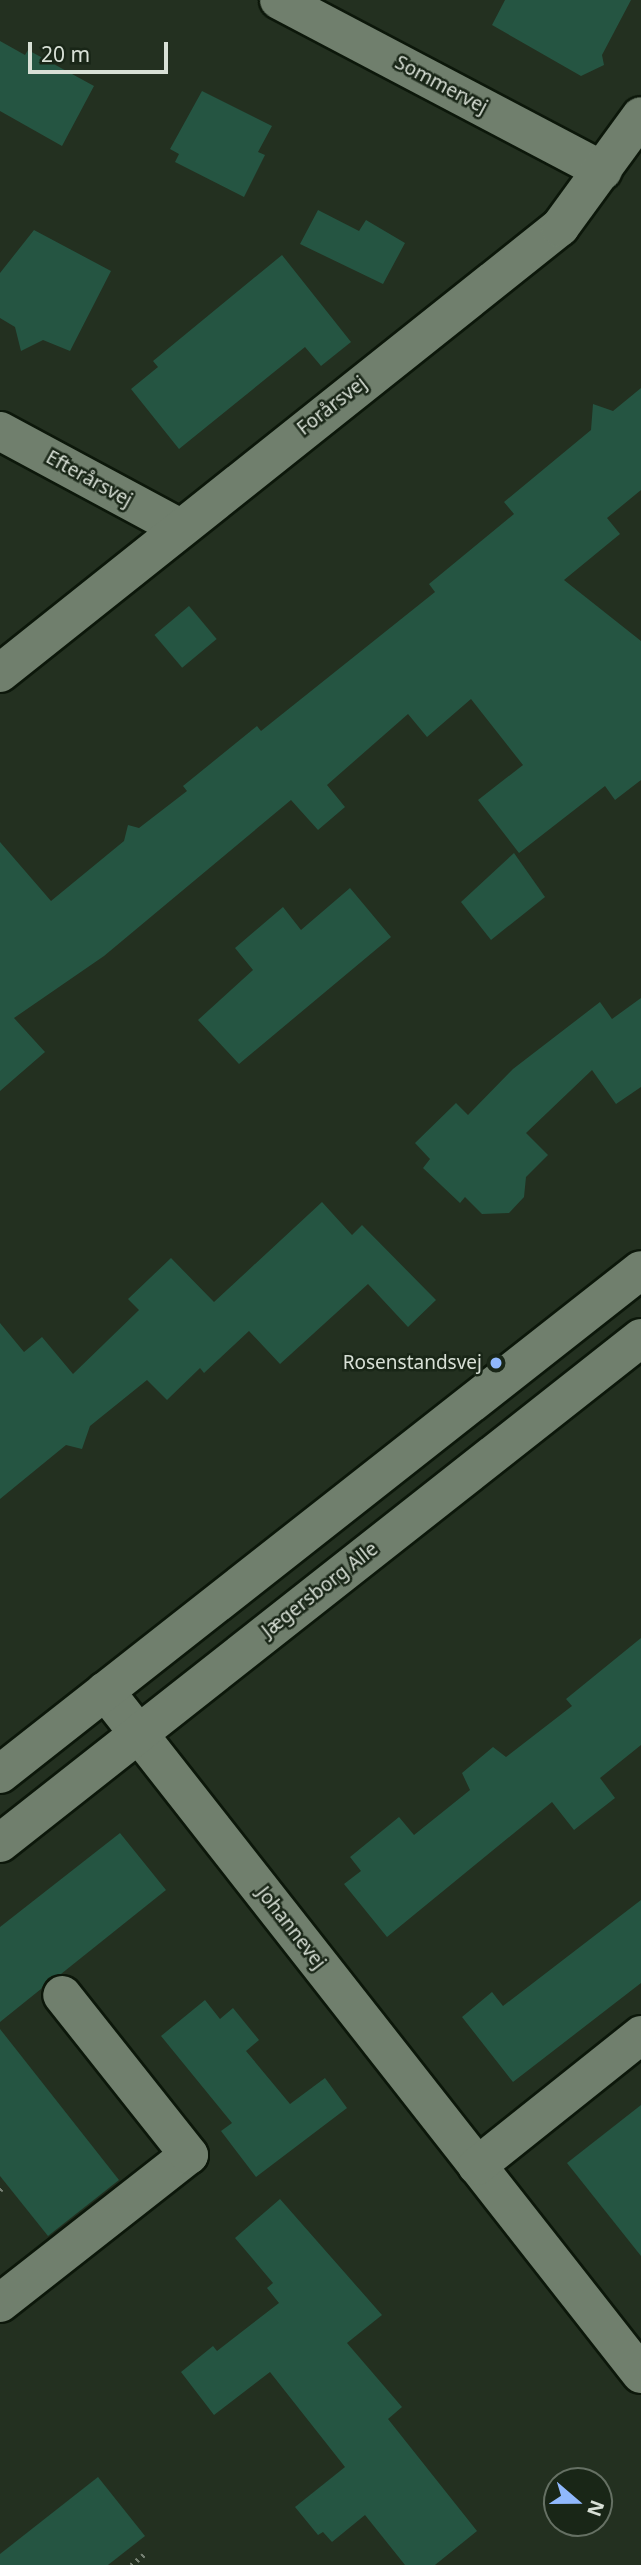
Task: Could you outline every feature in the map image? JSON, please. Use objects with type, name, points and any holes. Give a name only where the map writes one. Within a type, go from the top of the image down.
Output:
[{"type":"street","name":"Sommervej","points":[[279,0],[603,171]]},
{"type":"street","name":"Forårsvej","points":[[0,673],[178,527],[560,226],[641,116]]},
{"type":"street","name":"Efterårsvej","points":[[0,431],[178,527]]},
{"type":"street","points":[[0,1774],[641,1270]]},
{"type":"street","name":"Jægersborg Alle","points":[[0,1843],[641,1338]]},
{"type":"street","name":"Johannevej","points":[[105,1691],[641,2374]]},
{"type":"street","points":[[0,2303],[189,2155],[62,1995]]},
{"type":"street","points":[[477,2166],[641,2035]]},
{"type":"path","points":[[131,2565],[146,2553]]},
{"type":"building","points":[[505,0],[631,0],[602,55],[604,65],[581,76],[492,25]]},
{"type":"building","points":[[0,41],[25,55],[28,50],[94,86],[62,146],[0,111]]},
{"type":"building","points":[[202,91],[272,126],[258,152],[265,155],[244,197],[175,162],[179,154],[170,149]]},
{"type":"building","points":[[318,210],[359,231],[366,220],[405,243],[383,284],[300,244]]},
{"type":"building","points":[[34,230],[111,271],[70,351],[43,340],[21,351],[15,327],[0,318],[0,273]]},
{"type":"building","points":[[282,255],[351,342],[321,366],[305,347],[179,449],[131,389],[158,367],[153,361]]},
{"type":"building","points":[[641,388],[641,490],[607,518],[620,534],[564,580],[641,641],[641,780],[615,800],[605,786],[519,853],[478,800],[523,765],[471,699],[427,737],[408,714],[327,785],[345,807],[318,830],[291,800],[104,956],[14,1018],[45,1052],[0,1091],[0,842],[51,901],[124,841],[128,825],[139,828],[187,791],[183,786],[257,726],[261,731],[435,592],[429,584],[514,514],[504,502],[591,430],[593,404],[613,411]]},
{"type":"building","points":[[189,606],[217,639],[182,668],[155,635]]},
{"type":"building","points":[[514,853],[545,897],[491,940],[461,902]]},
{"type":"building","points":[[350,888],[391,937],[239,1064],[198,1020],[253,970],[235,948],[283,907],[301,930]]},
{"type":"building","points":[[641,998],[641,1087],[616,1104],[592,1070],[526,1133],[548,1155],[526,1177],[524,1197],[509,1213],[482,1214],[465,1197],[460,1203],[423,1168],[430,1159],[415,1143],[456,1103],[468,1115],[513,1069],[600,1002],[612,1019]]},
{"type":"building","points":[[322,1202],[352,1235],[362,1225],[436,1300],[408,1327],[368,1284],[280,1364],[249,1331],[204,1373],[200,1368],[167,1400],[147,1380],[90,1426],[82,1449],[66,1445],[0,1499],[0,1323],[24,1352],[42,1337],[73,1374],[139,1310],[128,1299],[171,1258],[214,1302]]},
{"type":"building","points":[[641,1638],[641,1745],[600,1778],[615,1798],[574,1830],[552,1802],[387,1937],[344,1884],[361,1871],[350,1857],[399,1817],[414,1835],[470,1790],[462,1773],[493,1747],[506,1757],[572,1706],[566,1699]]},
{"type":"building","points":[[120,1833],[166,1890],[61,1974],[48,1978],[41,1989],[0,2022],[0,1927]]},
{"type":"building","points":[[641,1900],[641,1983],[513,2082],[462,2017],[492,1992],[503,2006]]},
{"type":"building","points":[[205,2000],[220,2019],[233,2008],[259,2040],[246,2051],[290,2104],[325,2078],[347,2108],[256,2177],[221,2131],[232,2123],[161,2036]]},
{"type":"building","points":[[0,2029],[119,2180],[48,2236],[0,2176]]},
{"type":"building","points":[[641,2105],[641,2256],[567,2163]]},
{"type":"building","points":[[280,2199],[382,2315],[347,2343],[402,2407],[388,2419],[477,2531],[435,2565],[405,2565],[365,2515],[332,2542],[323,2532],[318,2535],[295,2507],[345,2467],[270,2372],[214,2415],[181,2372],[213,2346],[217,2351],[279,2303],[267,2288],[273,2283],[235,2238]]},
{"type":"building","points":[[98,2477],[145,2536],[108,2565],[0,2565],[0,2554]]},
{"type":"place","name":"Rosenstandsvej","points":[[496,1363]]}]
